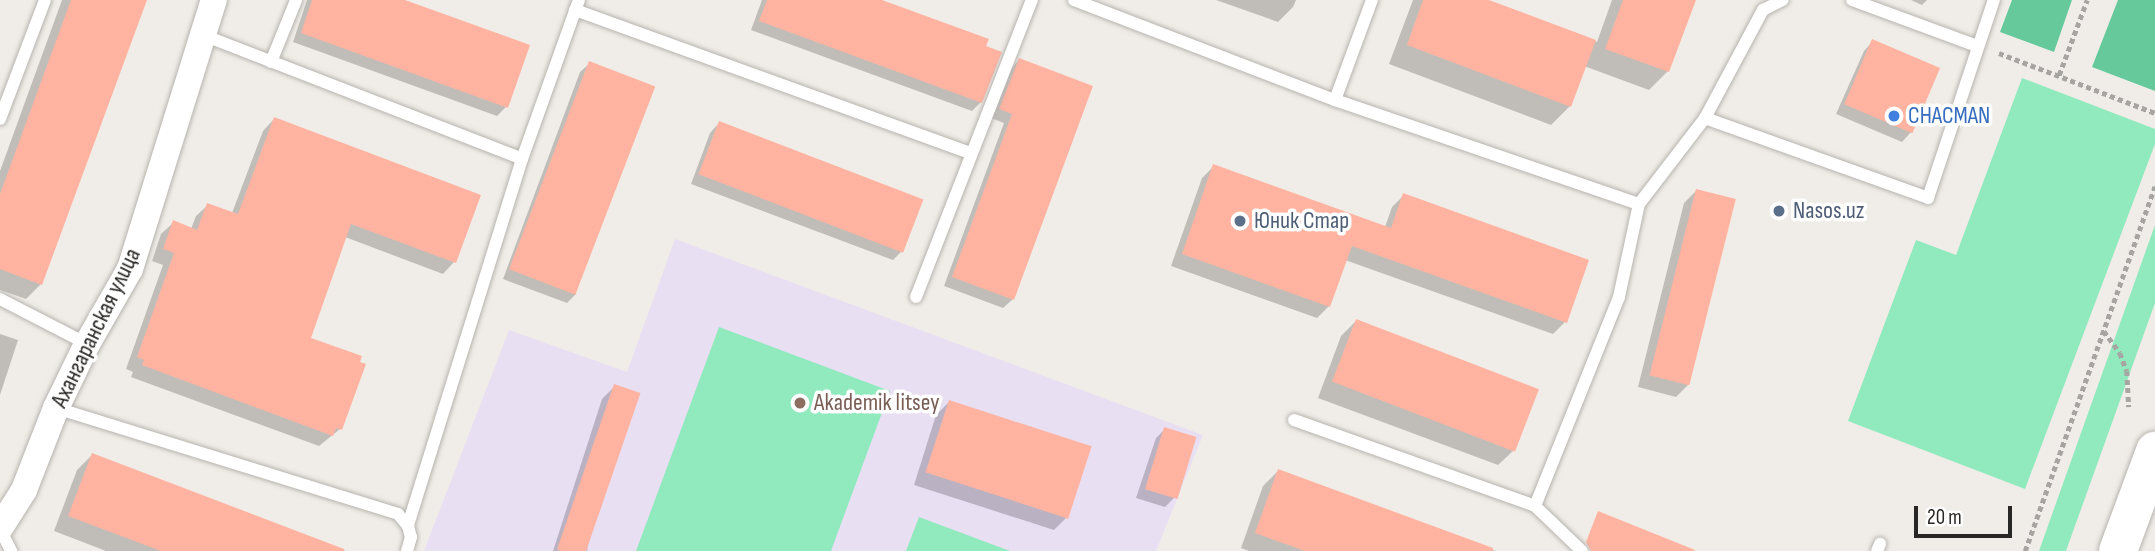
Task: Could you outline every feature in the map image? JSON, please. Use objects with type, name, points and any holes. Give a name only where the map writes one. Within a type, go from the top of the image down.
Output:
[{"type":"highway","points":[[2118,551],[2155,451]]},
{"type":"street","name":"Ахангаранская улица","points":[[0,529],[24,490],[56,408],[87,344],[130,269],[214,0]]},
{"type":"lane","points":[[0,119],[45,0]]},
{"type":"lane","points":[[271,62],[296,0]]},
{"type":"lane","points":[[916,297],[1032,0]]},
{"type":"lane","points":[[1074,0],[1335,100],[1639,204]]},
{"type":"lane","points":[[1335,100],[1372,0]]},
{"type":"lane","points":[[1535,506],[1619,297],[1639,204],[1705,118],[1763,10],[1783,0]]},
{"type":"lane","points":[[1852,0],[1977,46]]},
{"type":"lane","points":[[1705,118],[1928,198],[1994,0]]},
{"type":"lane","points":[[408,526],[522,159],[577,5],[970,153]]},
{"type":"lane","points":[[203,35],[522,159]]},
{"type":"lane","points":[[0,299],[87,344]]},
{"type":"lane","points":[[56,408],[398,514],[408,526],[411,537],[407,551]]},
{"type":"lane","points":[[1294,420],[1535,506],[1582,551]]},
{"type":"lane","points":[[0,529],[11,551]]},
{"type":"path","points":[[2059,75],[2087,0]]},
{"type":"path","points":[[1977,46],[2155,113]]},
{"type":"path","points":[[2025,551],[2155,186]]},
{"type":"path","points":[[2104,331],[2120,353],[2127,372],[2129,408]]},
{"type":"shaded area","name":"Akademik litsey","points":[[675,239],[1203,435],[1156,551],[424,551],[509,330],[627,372]]},
{"type":"green space","points":[[2012,0],[2072,0],[2054,52],[2000,32]]},
{"type":"green space","points":[[2118,0],[2155,0],[2155,91],[2092,67]]},
{"type":"green space","points":[[2022,78],[2155,129],[2155,144],[2025,489],[1848,421],[1916,240],[1956,255]]},
{"type":"green space","points":[[2155,225],[2155,303],[2066,551],[2039,551]]},
{"type":"green space","points":[[719,327],[890,391],[831,551],[636,551]]},
{"type":"green space","points":[[919,517],[1010,551],[906,551]]},
{"type":"building","points":[[71,0],[147,0],[42,285],[0,269],[0,194]]},
{"type":"building","points":[[312,0],[405,0],[530,45],[508,108],[301,33]]},
{"type":"building","points":[[767,0],[882,0],[989,39],[986,46],[1002,52],[982,103],[759,21]]},
{"type":"building","points":[[1423,0],[1489,0],[1596,40],[1571,107],[1407,45]]},
{"type":"building","points":[[1623,0],[1696,0],[1669,72],[1605,49]]},
{"type":"building","points":[[1872,39],[1940,68],[1912,133],[1844,104]]},
{"type":"building","points":[[1019,58],[1093,86],[1014,300],[952,277],[1012,114],[999,109]]},
{"type":"building","points":[[589,61],[655,86],[575,295],[509,269]]},
{"type":"building","points":[[274,117],[481,195],[456,263],[351,224],[311,338],[362,356],[360,362],[366,364],[342,430],[336,428],[333,436],[142,365],[144,360],[137,357],[174,253],[163,249],[173,220],[197,230],[207,203],[238,214]]},
{"type":"building","points":[[719,121],[923,199],[903,253],[699,174]]},
{"type":"building","points":[[1213,164],[1391,228],[1403,193],[1589,260],[1567,323],[1352,246],[1330,307],[1182,254]]},
{"type":"building","points":[[1696,189],[1736,199],[1689,385],[1650,375]]},
{"type":"building","points":[[1356,319],[1539,389],[1515,452],[1332,382]]},
{"type":"building","points":[[614,384],[640,393],[586,551],[557,549]]},
{"type":"building","points":[[949,400],[1092,446],[1068,519],[926,472]]},
{"type":"building","points":[[1164,427],[1197,437],[1178,499],[1145,489]]},
{"type":"building","points":[[92,453],[344,551],[161,551],[68,516]]},
{"type":"building","points":[[1278,469],[1493,548],[1493,551],[1305,551],[1255,533]]},
{"type":"building","points":[[1598,511],[1695,550],[1591,551],[1586,542]]},
{"type":"place","name":"CHACMAN","points":[[1894,116]]},
{"type":"place","name":"Nasos.uz","points":[[1779,211]]},
{"type":"place","name":"Юник Стар","points":[[1240,221]]},
{"type":"place","name":"Akademik litsey","points":[[800,403]]}]
